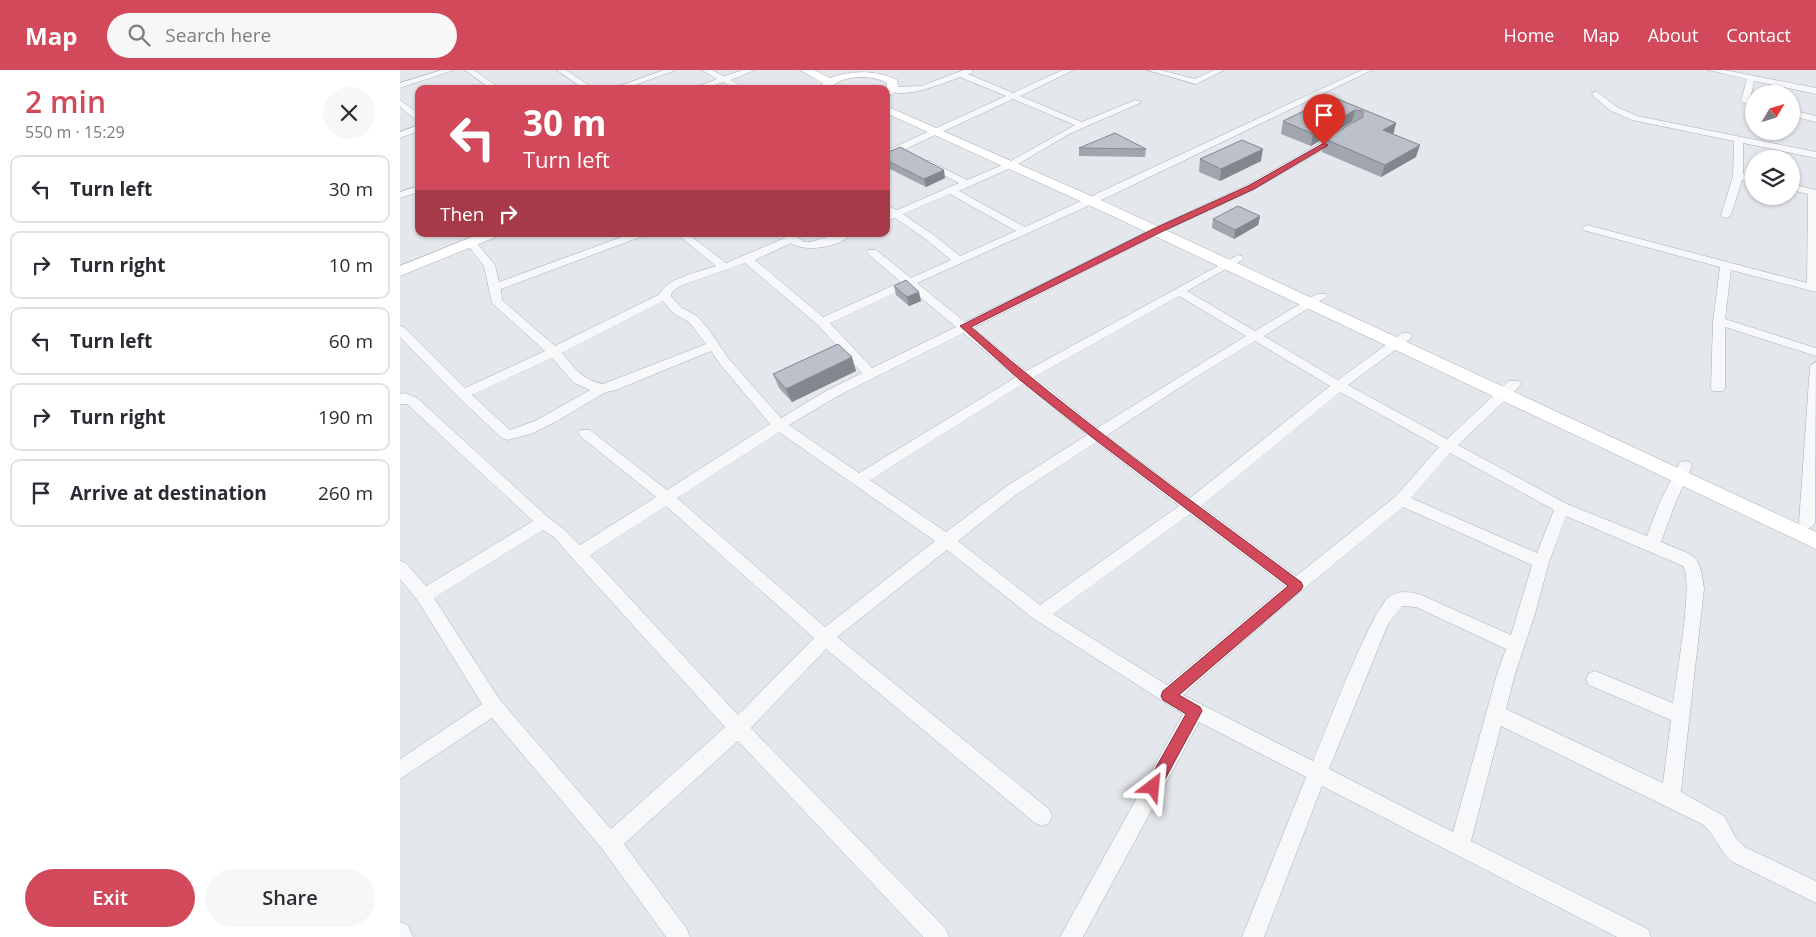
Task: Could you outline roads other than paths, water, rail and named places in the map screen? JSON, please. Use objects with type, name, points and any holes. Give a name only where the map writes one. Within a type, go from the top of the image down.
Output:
[{"type":"main road","points":[[805,70],[832,83],[862,72],[875,74],[888,78],[893,82],[890,91]]},
{"type":"main road","points":[[826,70],[832,83]]},
{"type":"main road","points":[[890,95],[944,129]]},
{"type":"main road","points":[[890,110],[944,129],[1163,228],[1682,472],[1816,541]]},
{"type":"main road","points":[[400,261],[469,238]]},
{"type":"main road","points":[[400,271],[469,238]]},
{"type":"main road","points":[[1682,472],[1811,525]]},
{"type":"street","points":[[400,86],[450,70]]},
{"type":"street","points":[[469,70],[491,85]]},
{"type":"street","points":[[561,70],[584,85]]},
{"type":"street","points":[[627,85],[672,70]]},
{"type":"street","points":[[706,70],[734,85]]},
{"type":"street","points":[[707,85],[751,70]]},
{"type":"street","points":[[890,94],[922,88],[970,70]]},
{"type":"street","points":[[890,155],[909,154],[944,129],[1070,70]]},
{"type":"street","points":[[1151,70],[1196,82],[1220,70]]},
{"type":"street","points":[[822,322],[1097,198],[1368,70]]},
{"type":"street","points":[[1712,70],[1816,91]]},
{"type":"street","points":[[960,74],[1082,125]]},
{"type":"street","points":[[1749,85],[1750,78]]},
{"type":"street","points":[[1596,94],[1614,109],[1635,118],[1816,155]]},
{"type":"street","points":[[890,217],[968,184],[1082,125],[1138,102]]},
{"type":"street","points":[[400,103],[415,116]]},
{"type":"street","points":[[1800,115],[1816,119]]},
{"type":"street","points":[[400,135],[415,129]]},
{"type":"street","points":[[579,554],[779,425],[870,374],[1163,228],[1251,187],[1348,131]]},
{"type":"street","points":[[1726,215],[1738,176],[1739,138]]},
{"type":"street","points":[[890,144],[968,184]]},
{"type":"street","points":[[1738,176],[1745,178]]},
{"type":"street","points":[[1587,228],[1814,289],[1814,192],[1800,189]]},
{"type":"street","points":[[400,195],[415,190]]},
{"type":"street","points":[[952,191],[1025,231]]},
{"type":"street","points":[[890,210],[958,261]]},
{"type":"street","points":[[495,287],[632,237]]},
{"type":"street","points":[[686,237],[724,267]]},
{"type":"street","points":[[463,394],[554,352],[665,296],[667,290],[676,284],[747,259],[788,237]]},
{"type":"street","points":[[791,237],[798,243],[813,245],[837,237]]},
{"type":"street","points":[[469,238],[489,265],[495,287],[496,301],[554,352],[579,380],[587,385],[603,388],[611,387],[714,345]]},
{"type":"street","points":[[872,252],[964,326],[1023,378],[1096,436],[1191,505],[1297,586]]},
{"type":"street","points":[[747,259],[822,322],[870,374]]},
{"type":"street","points":[[859,480],[1023,378],[1232,261]]},
{"type":"street","points":[[1718,388],[1719,321],[1726,266]]},
{"type":"street","points":[[1179,291],[1338,386],[1562,508],[1689,561],[1694,568],[1696,589],[1671,797]]},
{"type":"street","points":[[665,296],[678,311],[700,326],[724,361],[779,425],[947,541],[1040,614],[1168,696],[1195,711],[1640,937]]},
{"type":"street","points":[[610,843],[738,728],[825,637],[1012,490],[1253,336],[1315,299]]},
{"type":"street","points":[[1719,321],[1816,352]]},
{"type":"street","points":[[400,330],[463,394],[507,435],[513,436],[536,426],[603,388]]},
{"type":"street","points":[[1040,614],[1191,505],[1338,386],[1400,340]]},
{"type":"street","points":[[1811,525],[1816,366]]},
{"type":"street","points":[[1168,696],[1401,500],[1448,446],[1508,389]]},
{"type":"street","points":[[400,399],[405,398],[412,401],[544,522],[560,534],[738,728],[938,937]]},
{"type":"street","points":[[585,433],[666,497],[825,637],[1042,816]]},
{"type":"street","points":[[1652,545],[1667,504],[1682,472]]},
{"type":"street","points":[[1401,500],[1541,562]]},
{"type":"street","points":[[1460,845],[1541,562],[1562,508]]},
{"type":"street","points":[[424,596],[544,522]]},
{"type":"street","points":[[400,568],[424,596],[494,706],[610,843],[679,937]]},
{"type":"street","points":[[1255,936],[1317,774],[1381,620],[1397,598],[1406,598],[1434,606],[1516,645]]},
{"type":"street","points":[[1595,679],[1680,715]]},
{"type":"street","points":[[400,770],[494,706]]},
{"type":"street","points":[[1071,937],[1195,711]]},
{"type":"street","points":[[1496,714],[1671,797],[1717,823],[1729,845],[1738,854],[1816,892]]},
{"type":"street","points":[[400,933],[402,937]]}]
